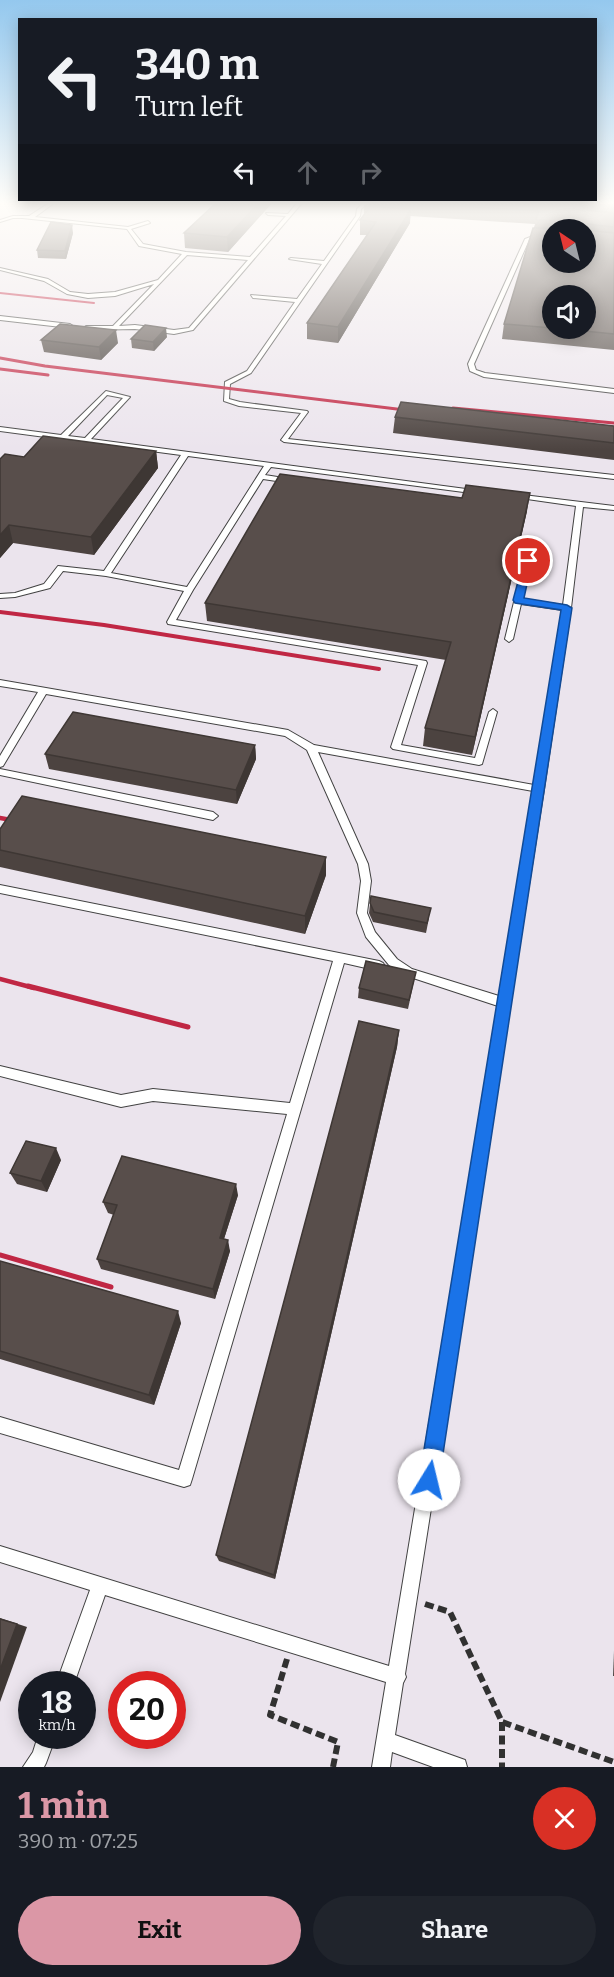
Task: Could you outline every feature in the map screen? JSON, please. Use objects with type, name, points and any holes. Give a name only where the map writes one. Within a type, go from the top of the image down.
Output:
[{"type":"lane","points":[[56,285],[69,293],[88,296],[115,294],[142,285]]},
{"type":"lane","points":[[115,327],[155,285]]},
{"type":"lane","points":[[0,318],[89,328],[115,327],[174,332],[191,329],[229,285]]},
{"type":"lane","points":[[311,285],[249,372],[228,383],[226,388],[226,400],[231,403],[305,412],[284,440],[614,477]]},
{"type":"lane","points":[[506,285],[471,364],[473,371],[484,375],[614,392]]},
{"type":"lane","points":[[253,296],[300,301]]},
{"type":"lane","points":[[63,437],[106,393],[127,397],[87,440]]},
{"type":"lane","points":[[0,429],[488,493]]},
{"type":"lane","points":[[106,574],[186,453]]},
{"type":"lane","points":[[269,464],[171,622],[423,663],[396,747],[479,762],[493,712]]},
{"type":"lane","points":[[262,477],[296,482]]},
{"type":"lane","points":[[511,496],[614,508]]},
{"type":"lane","points":[[381,1767],[410,1599],[539,789],[567,608],[580,504]]},
{"type":"lane","points":[[509,639],[532,542]]},
{"type":"lane","points":[[0,596],[15,595],[47,586],[61,568],[189,590]]},
{"type":"lane","points":[[518,600],[567,608]]},
{"type":"lane","points":[[0,683],[288,733],[311,748],[539,789]]},
{"type":"lane","points":[[0,764],[43,691]]},
{"type":"lane","points":[[311,748],[363,864],[366,881],[362,913],[370,934],[393,962],[408,972]]},
{"type":"lane","points":[[0,772],[213,816]]},
{"type":"lane","points":[[0,889],[408,972],[505,1003]]},
{"type":"lane","points":[[0,1425],[184,1479],[340,958]]},
{"type":"lane","points":[[0,1071],[121,1101],[153,1095],[295,1109]]},
{"type":"lane","points":[[0,1554],[397,1677]]},
{"type":"lane","points":[[70,1671],[100,1585]]},
{"type":"lane","points":[[386,1741],[458,1767]]},
{"type":"lane","points":[[32,1767],[43,1749]]},
{"type":"path","points":[[410,1599],[450,1612],[502,1722],[502,1767]]},
{"type":"path","points":[[292,1644],[270,1715],[338,1742],[333,1767]]},
{"type":"path","points":[[502,1722],[614,1762]]},
{"type":"shaded area","points":[[0,285],[542,285],[542,339],[596,339],[596,285],[614,285],[614,1767],[0,1767]]},
{"type":"building","points":[[333,285],[364,285],[338,327],[307,323]]},
{"type":"building","points":[[516,285],[542,285],[542,327],[504,324]]},
{"type":"building","points":[[596,285],[614,285],[614,334],[596,332]]},
{"type":"building","points":[[60,324],[116,330],[99,347],[41,340]]},
{"type":"building","points":[[145,325],[166,328],[153,342],[131,339]]},
{"type":"building","points":[[401,402],[614,426],[614,443],[395,417]]},
{"type":"building","points":[[43,436],[156,451],[91,537],[9,525],[0,535],[0,459],[5,454],[24,457]]},
{"type":"building","points":[[280,474],[462,498],[466,485],[530,493],[475,737],[425,728],[451,642],[205,603]]},
{"type":"building","points":[[73,712],[255,745],[236,790],[45,754]]},
{"type":"building","points":[[22,796],[326,857],[305,916],[0,850],[0,829]]},
{"type":"building","points":[[371,896],[431,908],[427,923],[374,912],[370,903]]},
{"type":"building","points":[[366,961],[416,972],[409,1000],[359,988]]},
{"type":"building","points":[[359,1021],[399,1030],[274,1575],[216,1555]]},
{"type":"building","points":[[26,1141],[56,1148],[41,1181],[10,1173]]},
{"type":"building","points":[[122,1156],[236,1184],[220,1238],[228,1240],[213,1289],[97,1259],[117,1205],[103,1202]]},
{"type":"building","points":[[0,1261],[178,1311],[149,1395],[0,1351]]},
{"type":"building","points":[[0,1619],[17,1624],[0,1670]]},
{"type":"railway","points":[[0,293],[94,303]]},
{"type":"railway","points":[[0,358],[45,366],[413,411]]},
{"type":"railway","points":[[0,369],[48,375]]},
{"type":"railway","points":[[453,408],[614,423]]},
{"type":"railway","points":[[0,612],[104,625],[379,669]]},
{"type":"railway","points":[[0,818],[22,822]]},
{"type":"railway","points":[[0,979],[34,988]]},
{"type":"railway","points":[[28,986],[188,1027]]},
{"type":"railway","points":[[0,1255],[111,1287]]},
{"type":"route","points":[[429,1480],[567,608],[518,600],[528,561]]}]
